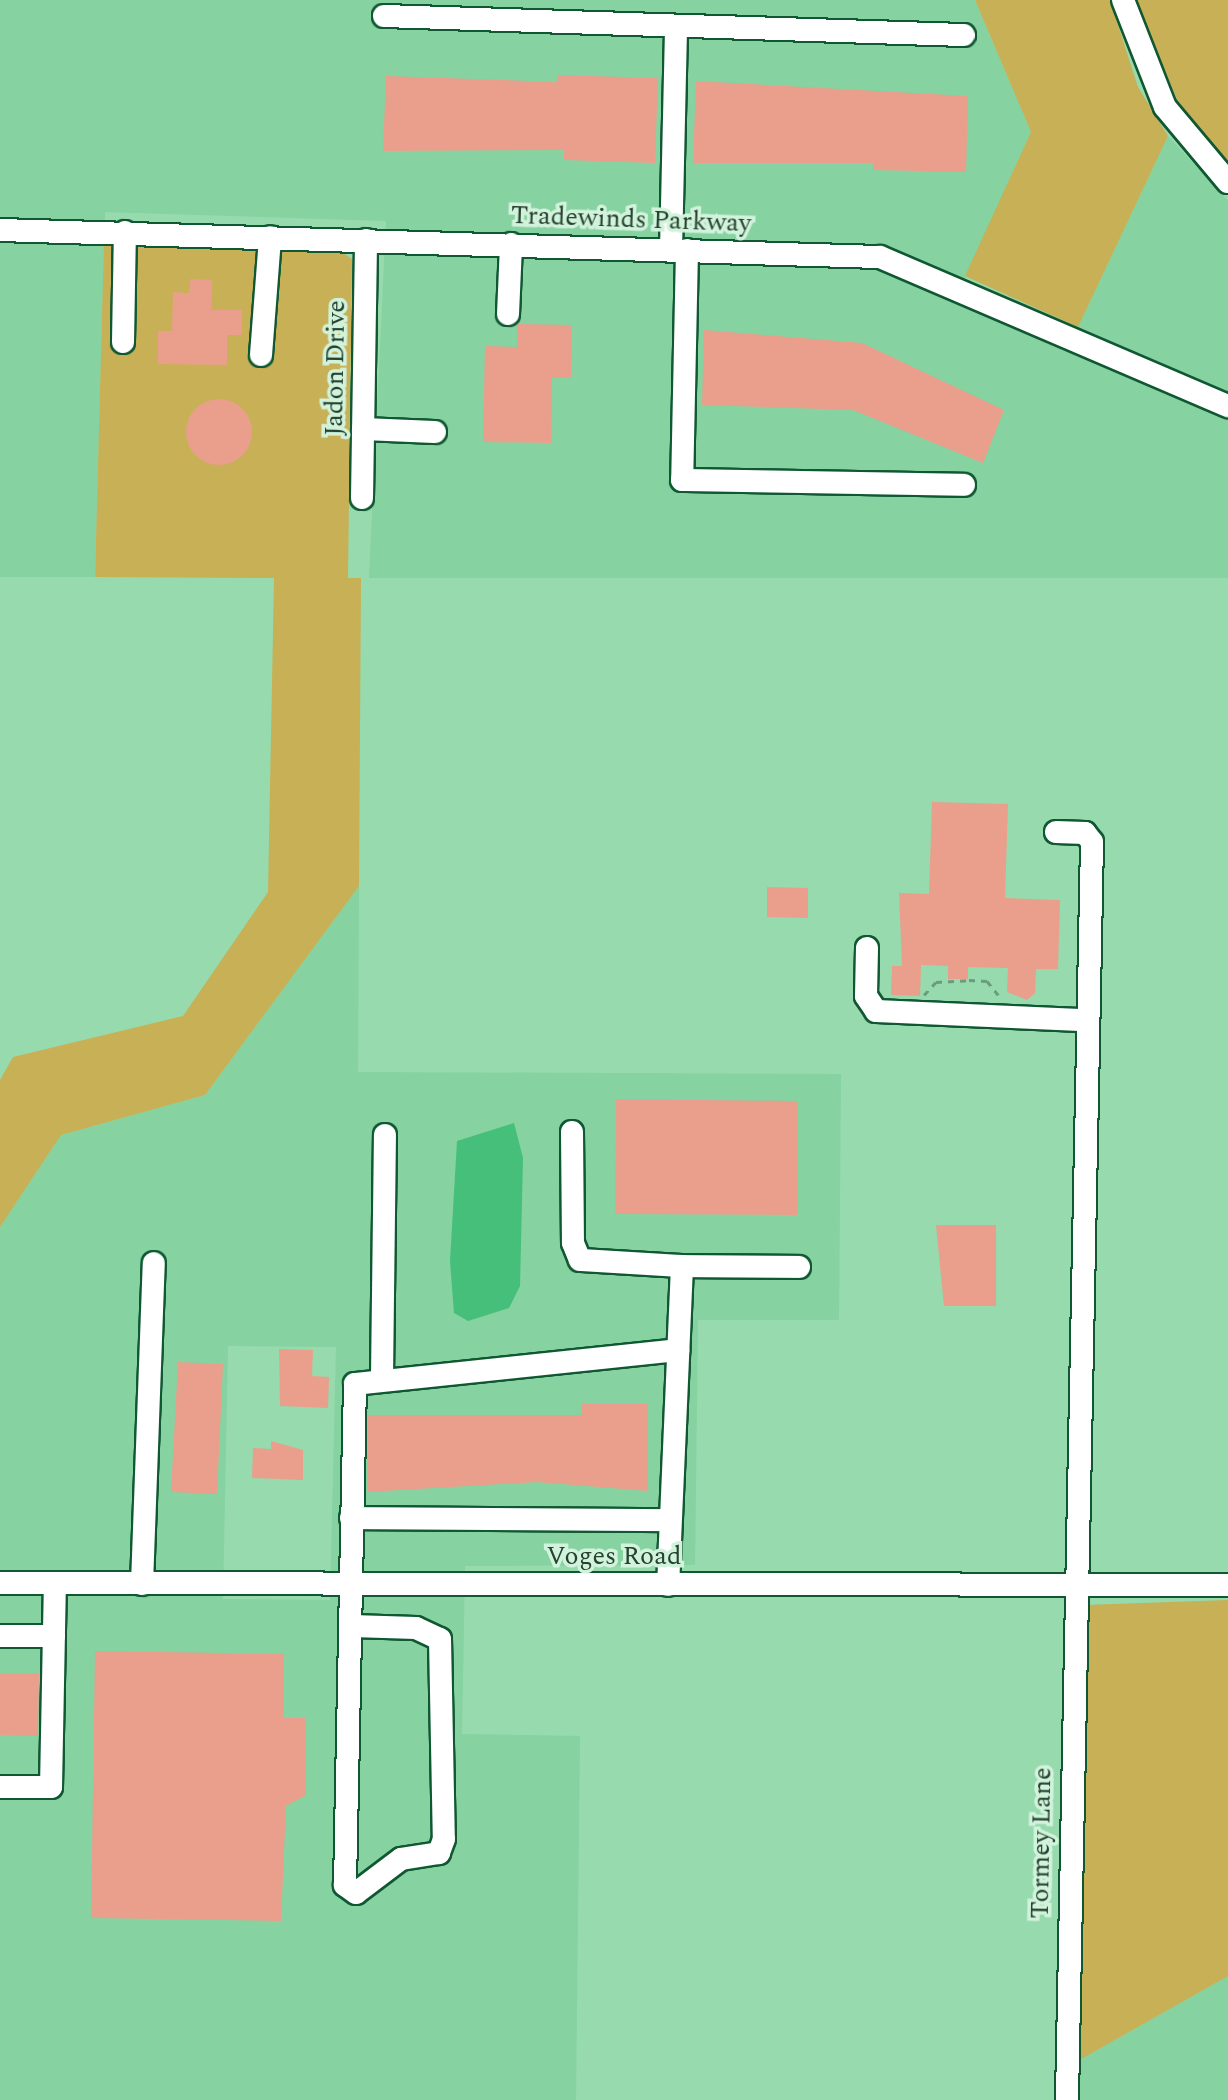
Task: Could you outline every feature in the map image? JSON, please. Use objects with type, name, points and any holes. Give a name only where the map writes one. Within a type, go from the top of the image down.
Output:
[{"type":"street","points":[[1123,0],[1165,107],[1228,182]]},
{"type":"street","points":[[384,16],[964,35]]},
{"type":"street","points":[[676,26],[682,480],[964,485]]},
{"type":"street","name":"Tradewinds Parkway","points":[[0,230],[880,257],[1228,406]]},
{"type":"street","points":[[123,342],[125,232]]},
{"type":"street","points":[[261,355],[270,237]]},
{"type":"street","name":"Jadon Drive","points":[[362,498],[366,240]]},
{"type":"street","points":[[508,314],[511,244]]},
{"type":"street","points":[[363,429],[435,432]]},
{"type":"street","name":"Tormey Lane","points":[[1056,832],[1085,833],[1092,842],[1073,1586],[1067,2100]]},
{"type":"street","points":[[867,948],[869,1004],[923,1015],[1086,1020]]},
{"type":"street","points":[[572,1132],[573,1243],[580,1260],[682,1266],[799,1267]]},
{"type":"street","points":[[382,1377],[385,1135]]},
{"type":"street","points":[[142,1584],[154,1263]]},
{"type":"street","points":[[668,1585],[668,1520],[682,1266]]},
{"type":"street","points":[[352,1626],[416,1628],[440,1639],[444,1839],[439,1853],[401,1859],[356,1893],[345,1885],[355,1384],[382,1377],[678,1350]]},
{"type":"street","points":[[351,1518],[668,1520]]},
{"type":"street","name":"Voges Road","points":[[0,1583],[1228,1585]]},
{"type":"street","points":[[0,1787],[51,1787],[55,1583]]},
{"type":"street","points":[[0,1636],[54,1636]]},
{"type":"path","points":[[923,1015],[924,993],[936,982],[969,980],[1001,991],[1000,1017]]},
{"type":"shaded area","points":[[0,0],[975,0],[1031,132],[955,301],[1066,352],[1168,136],[1228,201],[1228,578],[369,578],[386,221],[105,212],[95,577],[0,577]]},
{"type":"shaded area","points":[[975,0],[1110,0],[1138,87],[1168,136],[1078,327],[965,276],[1031,132]]},
{"type":"shaded area","points":[[1136,0],[1228,0],[1228,166],[1179,105]]},
{"type":"shaded area","points":[[104,241],[337,249],[352,259],[348,578],[361,578],[359,886],[205,1095],[61,1135],[0,1227],[0,1080],[13,1057],[183,1016],[268,892],[274,578],[95,577]]},
{"type":"shaded area","points":[[359,886],[358,1072],[841,1074],[839,1320],[698,1320],[695,1565],[465,1566],[462,1734],[580,1736],[576,2100],[0,2100],[0,1227],[61,1135],[205,1095]],"holes":[[[228,1346],[336,1347],[330,1600],[223,1599]]]},
{"type":"shaded area","points":[[514,1123],[523,1158],[520,1286],[509,1308],[468,1321],[454,1313],[450,1261],[457,1141]]},
{"type":"shaded area","points":[[1228,1600],[1228,1976],[1076,2062],[1084,1605]]},
{"type":"shaded area","points":[[1228,1976],[1228,2100],[1075,2100],[1076,2062]]},
{"type":"building","points":[[557,75],[658,78],[655,163],[564,160],[564,150],[383,151],[386,76],[557,82]]},
{"type":"building","points":[[696,81],[968,96],[966,172],[873,170],[873,163],[693,163]]},
{"type":"building","points":[[190,279],[212,280],[211,310],[242,310],[242,335],[227,335],[227,365],[158,364],[158,331],[172,331],[173,292],[189,293]]},
{"type":"building","points":[[517,324],[572,325],[571,378],[552,378],[551,443],[483,442],[485,346],[517,347]]},
{"type":"building","points":[[704,330],[862,343],[1004,410],[983,463],[853,410],[702,405]]},
{"type":"building","points":[[212,399],[226,399],[238,404],[247,413],[252,432],[250,445],[243,456],[226,465],[212,465],[200,460],[191,451],[186,439],[186,425],[191,413],[200,404]]},
{"type":"building","points":[[932,802],[1008,804],[1005,898],[1060,900],[1058,969],[1036,969],[1035,993],[1027,1000],[1007,992],[1008,968],[968,967],[968,979],[948,979],[948,966],[921,965],[920,996],[891,995],[892,966],[902,966],[899,893],[929,894]]},
{"type":"building","points":[[767,887],[808,888],[808,918],[767,917]]},
{"type":"building","points":[[616,1099],[798,1101],[797,1215],[615,1214]]},
{"type":"building","points":[[936,1225],[996,1225],[996,1306],[944,1306]]},
{"type":"building","points":[[279,1349],[313,1350],[312,1376],[329,1377],[328,1408],[280,1406]]},
{"type":"building","points":[[178,1362],[223,1364],[217,1494],[171,1492]]},
{"type":"building","points":[[581,1404],[648,1404],[648,1491],[537,1482],[367,1492],[368,1415],[581,1415]]},
{"type":"building","points":[[271,1441],[303,1450],[303,1480],[252,1478],[253,1448],[271,1449]]},
{"type":"building","points":[[95,1651],[284,1654],[284,1718],[306,1718],[306,1795],[286,1806],[281,1921],[91,1918]]},
{"type":"building","points":[[0,1673],[39,1674],[38,1736],[0,1735]]}]
